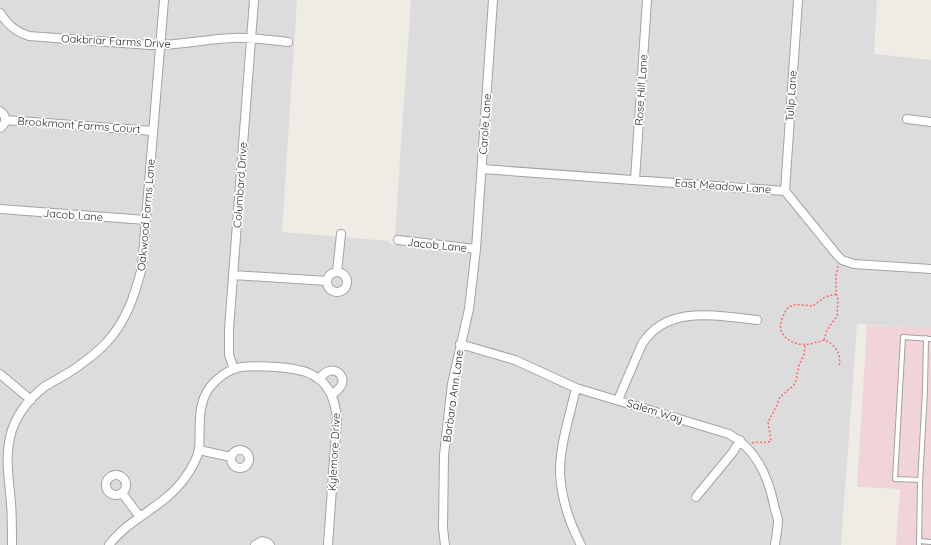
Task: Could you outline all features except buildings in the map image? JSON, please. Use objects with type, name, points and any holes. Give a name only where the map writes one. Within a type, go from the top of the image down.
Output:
[{"type":"street","name":"Oakwood Farms Lane","points":[[12,545],[12,519],[7,468],[8,451],[12,431],[18,415],[44,388],[68,373],[106,344],[128,312],[138,286],[142,267],[164,0]]},
{"type":"street","name":"Columbard Drive","points":[[234,369],[229,355],[228,343],[254,0]]},
{"type":"street","name":"Carole Lane","points":[[476,249],[493,0]]},
{"type":"street","name":"Rose Hill Lane","points":[[635,180],[647,0]]},
{"type":"street","name":"Tulip Lane","points":[[785,191],[798,0]]},
{"type":"street","name":"Oakbriar Farms Drive","points":[[0,13],[12,28],[29,36],[160,45],[232,38],[251,38],[288,42]]},
{"type":"street","name":"Brookmont Farms Court","points":[[0,111],[4,114],[5,120],[3,126],[0,128]]},
{"type":"street","points":[[907,119],[931,122]]},
{"type":"street","name":"Brookmont Farms Court","points":[[5,120],[153,131]]},
{"type":"street","name":"East Meadow Lane","points":[[482,169],[785,191],[832,249],[844,261]]},
{"type":"street","name":"Jacob Lane","points":[[0,209],[146,220]]},
{"type":"street","points":[[337,272],[341,234]]},
{"type":"street","name":"Jacob Lane","points":[[398,240],[476,249]]},
{"type":"street","name":"Barbara Ann Lane","points":[[445,545],[443,528],[444,456],[452,384],[469,309],[476,249]]},
{"type":"street","points":[[844,261],[854,264],[931,269]]},
{"type":"street","points":[[337,272],[343,274],[347,280],[347,284],[344,290],[334,292],[328,288],[327,281],[329,276],[337,272]]},
{"type":"street","points":[[233,275],[327,281]]},
{"type":"street","points":[[618,400],[646,337],[661,325],[677,318],[705,315],[757,320]]},
{"type":"street","name":"Salem Way","points":[[460,344],[515,360],[576,388],[729,434],[740,440],[760,463],[772,493],[778,520],[774,545]]},
{"type":"street","name":"Kylemore Drive","points":[[234,369],[249,367],[290,368],[300,370],[319,378],[332,395],[336,404],[337,417],[328,545]]},
{"type":"street","points":[[109,545],[122,530],[176,490],[189,472],[199,450],[200,419],[204,397],[218,379],[234,369]]},
{"type":"street","points":[[319,378],[329,370],[335,370],[341,375],[342,384],[332,395]]},
{"type":"street","points":[[0,374],[31,400]]},
{"type":"street","points":[[576,388],[562,449],[560,472],[567,512],[580,545]]},
{"type":"street","points":[[696,496],[733,452],[740,440]]},
{"type":"street","points":[[199,450],[231,457]]},
{"type":"street","points":[[122,493],[140,517]]},
{"type":"street","points":[[255,545],[262,541],[270,545]]},
{"type":"lane","points":[[920,480],[895,479],[903,337],[931,339]]},
{"type":"lane","points":[[926,338],[919,543],[931,542]]},
{"type":"lane","points":[[925,390],[931,390]]},
{"type":"path","points":[[824,340],[827,330],[838,316],[836,276],[838,266],[844,261]]},
{"type":"path","points":[[836,294],[825,297],[812,306],[791,306],[787,309],[780,324],[780,330],[789,341],[810,344],[824,340],[834,346],[839,356],[839,366]]},
{"type":"path","points":[[747,447],[757,442],[771,441],[768,422],[780,397],[793,386],[796,381],[799,365],[804,355],[804,344]]},
{"type":"shaded area","points":[[0,0],[297,0],[282,232],[388,241],[394,247],[411,0],[877,0],[874,54],[931,60],[931,328],[857,324],[841,545],[0,545]]},
{"type":"shaded area","points":[[867,325],[931,328],[931,545],[896,545],[900,489],[857,487]]}]
